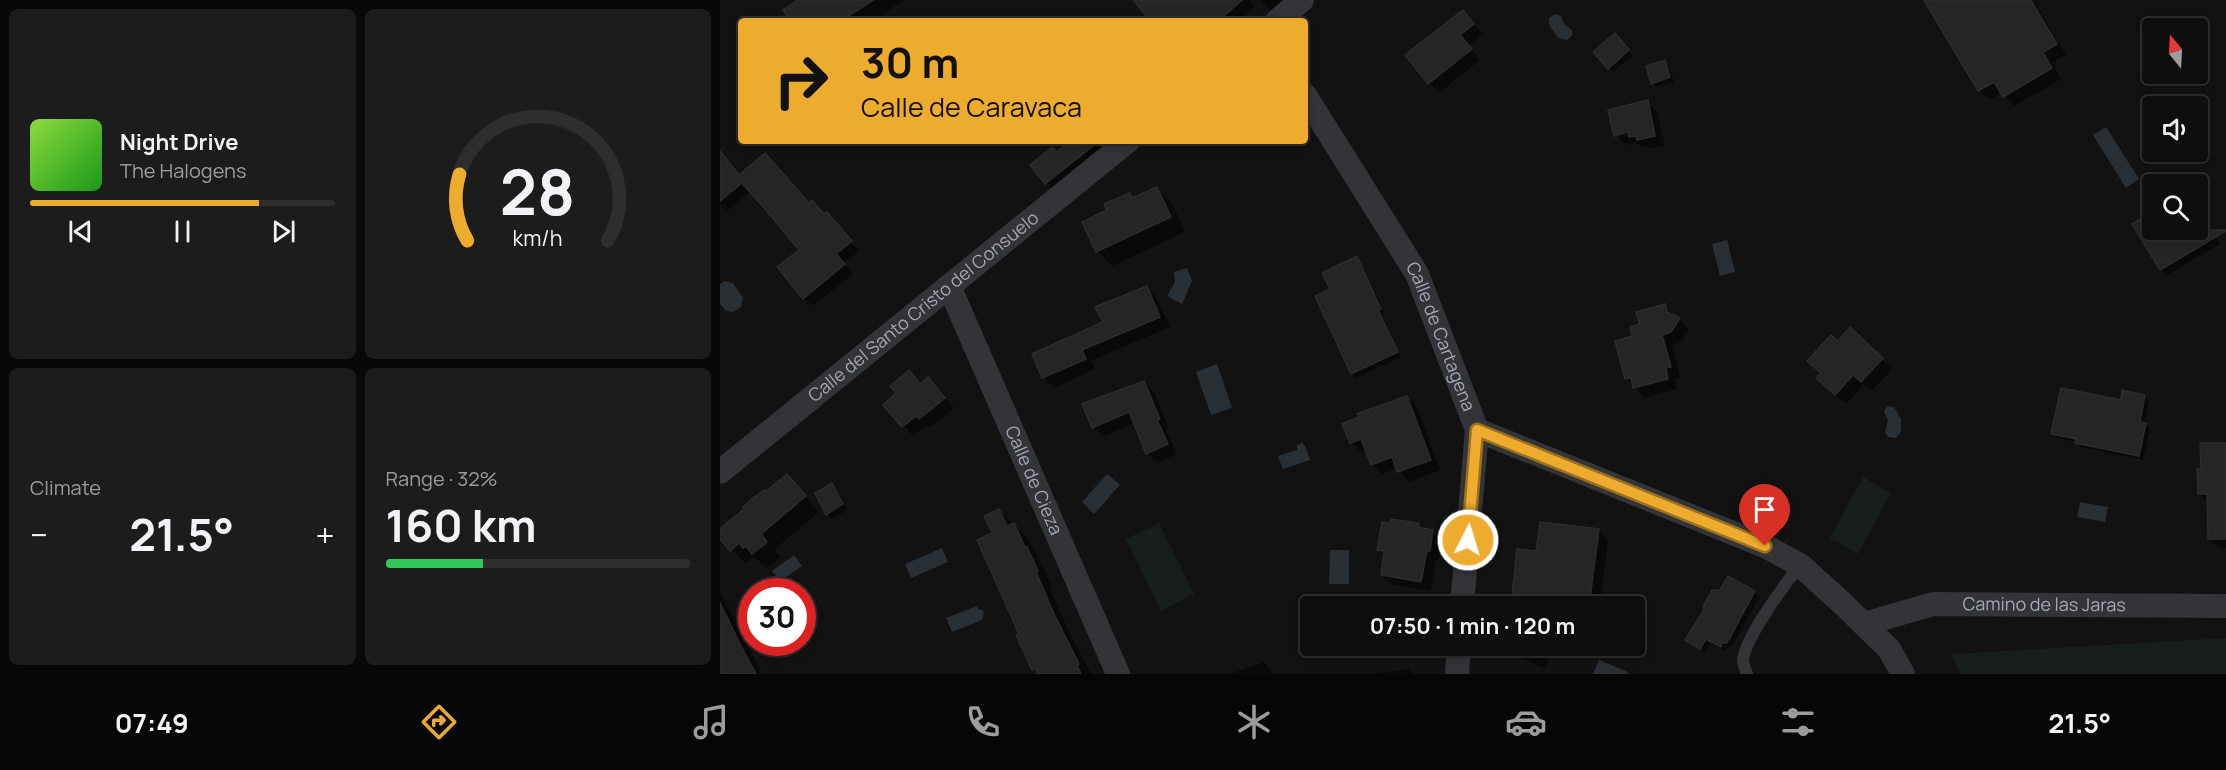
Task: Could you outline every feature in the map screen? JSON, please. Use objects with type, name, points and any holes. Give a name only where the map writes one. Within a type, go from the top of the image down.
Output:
[{"type":"street","points":[[1281,18],[1302,0]]},
{"type":"street","name":"Calle de Cartagena","points":[[1308,100],[1417,274],[1477,430],[1463,596]]},
{"type":"street","name":"Calle del Santo Cristo del Consuelo","points":[[720,472],[1124,144]]},
{"type":"street","name":"Calle de Cieza","points":[[949,286],[1118,674]]},
{"type":"street","points":[[1477,430],[1765,546],[1800,565],[1888,649],[1904,674]]},
{"type":"street","name":"Camino de las Jaras","points":[[1864,624],[1933,604],[2226,606]]},
{"type":"street","points":[[1457,674],[1458,656]]},
{"type":"lane","points":[[1747,674],[1743,662],[1750,639],[1786,582],[1800,565]]},
{"type":"shaded area","points":[[1555,14],[1561,16],[1564,24],[1572,30],[1572,35],[1567,40],[1558,38],[1549,25],[1549,18]]},
{"type":"shaded area","points":[[2106,127],[2139,179],[2126,188],[2093,135]]},
{"type":"shaded area","points":[[1727,240],[1735,272],[1720,276],[1712,244]]},
{"type":"shaded area","points":[[1187,268],[1192,281],[1182,304],[1167,296],[1175,282],[1174,272]]},
{"type":"shaded area","points":[[725,281],[733,283],[743,298],[741,307],[733,312],[726,311],[720,304],[720,284]]},
{"type":"shaded area","points":[[1217,364],[1232,408],[1211,415],[1196,372]]},
{"type":"shaded area","points":[[1887,406],[1894,407],[1901,419],[1901,432],[1896,438],[1888,437],[1885,432],[1888,420],[1884,411]]},
{"type":"shaded area","points":[[1302,443],[1310,460],[1283,469],[1278,456],[1297,450],[1297,445]]},
{"type":"shaded area","points":[[1107,474],[1120,485],[1094,514],[1082,502]]},
{"type":"shaded area","points":[[1863,477],[1891,493],[1858,554],[1830,538]]},
{"type":"shaded area","points":[[2080,502],[2108,507],[2105,522],[2077,517]]},
{"type":"shaded area","points":[[1159,523],[1194,594],[1161,611],[1126,539]]},
{"type":"shaded area","points":[[942,548],[948,562],[911,578],[905,564]]},
{"type":"shaded area","points":[[1330,550],[1349,550],[1349,584],[1329,584]]},
{"type":"shaded area","points":[[794,555],[802,566],[784,578],[778,578],[772,571]]},
{"type":"shaded area","points":[[977,606],[978,609],[984,611],[982,620],[952,632],[946,618]]},
{"type":"shaded area","points":[[2226,638],[2226,674],[1961,674],[1951,654]]},
{"type":"shaded area","points":[[1599,660],[1628,672],[1627,674],[1593,674]]},
{"type":"building","points":[[798,0],[873,0],[846,18],[788,18],[783,10]]},
{"type":"building","points":[[1133,0],[1242,0],[1221,18],[1148,18]]},
{"type":"building","points":[[1924,0],[2031,0],[2057,44],[2043,52],[2052,68],[2003,97],[1994,82],[1978,91]]},
{"type":"building","points":[[1463,10],[1474,24],[1460,35],[1472,49],[1428,84],[1405,55]]},
{"type":"building","points":[[1615,33],[1629,50],[1608,69],[1593,52]]},
{"type":"building","points":[[1665,60],[1670,77],[1651,84],[1646,66]]},
{"type":"building","points":[[1648,100],[1655,136],[1637,140],[1636,136],[1629,137],[1628,132],[1614,136],[1608,110]]},
{"type":"building","points":[[1067,144],[1095,144],[1045,184],[1030,165],[1052,147],[1057,152]]},
{"type":"building","points":[[720,151],[739,175],[765,153],[809,203],[812,200],[824,214],[827,212],[852,241],[836,254],[845,264],[803,299],[777,267],[799,250],[771,216],[742,183],[720,201]]},
{"type":"building","points":[[1157,187],[1171,217],[1096,252],[1082,222],[1107,210],[1104,204],[1130,193],[1132,198]]},
{"type":"building","points":[[2142,218],[2142,240],[2208,240],[2208,230],[2226,231],[2160,270],[2132,224]]},
{"type":"building","points":[[1357,256],[1381,309],[1378,310],[1398,352],[1351,374],[1315,296],[1330,289],[1322,273]]},
{"type":"building","points":[[1147,286],[1160,317],[1082,350],[1086,359],[1042,378],[1032,354],[1103,322],[1095,307]]},
{"type":"building","points":[[1665,304],[1667,312],[1680,318],[1671,332],[1662,335],[1671,367],[1666,368],[1668,379],[1633,388],[1631,378],[1625,379],[1615,341],[1632,336],[1630,327],[1640,324],[1636,312]]},
{"type":"building","points":[[1850,327],[1883,358],[1861,382],[1853,375],[1835,395],[1816,378],[1821,373],[1807,361],[1831,335],[1838,341]]},
{"type":"building","points":[[909,370],[920,384],[928,377],[945,398],[919,419],[916,416],[902,427],[883,405],[896,393],[890,386]]},
{"type":"building","points":[[1144,381],[1168,444],[1146,454],[1129,412],[1092,428],[1082,404]]},
{"type":"building","points":[[2061,388],[2121,400],[2122,390],[2145,395],[2140,422],[2146,423],[2139,456],[2075,443],[2076,439],[2051,434]]},
{"type":"building","points":[[1407,396],[1431,460],[1397,472],[1392,457],[1371,465],[1361,439],[1350,443],[1342,424],[1359,417],[1357,414]]},
{"type":"building","points":[[2200,443],[2226,443],[2226,539],[2208,539],[2207,494],[2198,494],[2197,469],[2201,469]]},
{"type":"building","points":[[787,474],[806,496],[761,534],[767,542],[752,554],[746,546],[743,548],[739,543],[730,551],[720,539],[720,529],[745,508],[743,507],[753,498],[764,490],[765,492]]},
{"type":"building","points":[[832,483],[843,504],[826,515],[815,493]]},
{"type":"building","points":[[999,509],[1007,526],[1014,523],[1027,547],[1055,616],[1079,664],[1077,665],[1081,674],[1038,674],[1035,668],[1032,670],[1016,635],[1019,634],[977,540],[992,533],[984,516]]},
{"type":"building","points":[[1391,519],[1419,523],[1418,527],[1433,530],[1421,582],[1381,575],[1384,551],[1377,550],[1382,522],[1390,523]]},
{"type":"building","points":[[1540,522],[1599,529],[1590,596],[1512,595],[1517,549],[1536,551]]},
{"type":"building","points":[[1728,576],[1755,591],[1727,643],[1722,643],[1721,647],[1706,639],[1700,649],[1685,640],[1704,610],[1703,607],[1712,590],[1720,590]]},
{"type":"building","points":[[720,603],[738,640],[738,656],[746,656],[756,674],[720,674]]},
{"type":"route","points":[[1468,540],[1477,430],[1765,546]]}]
